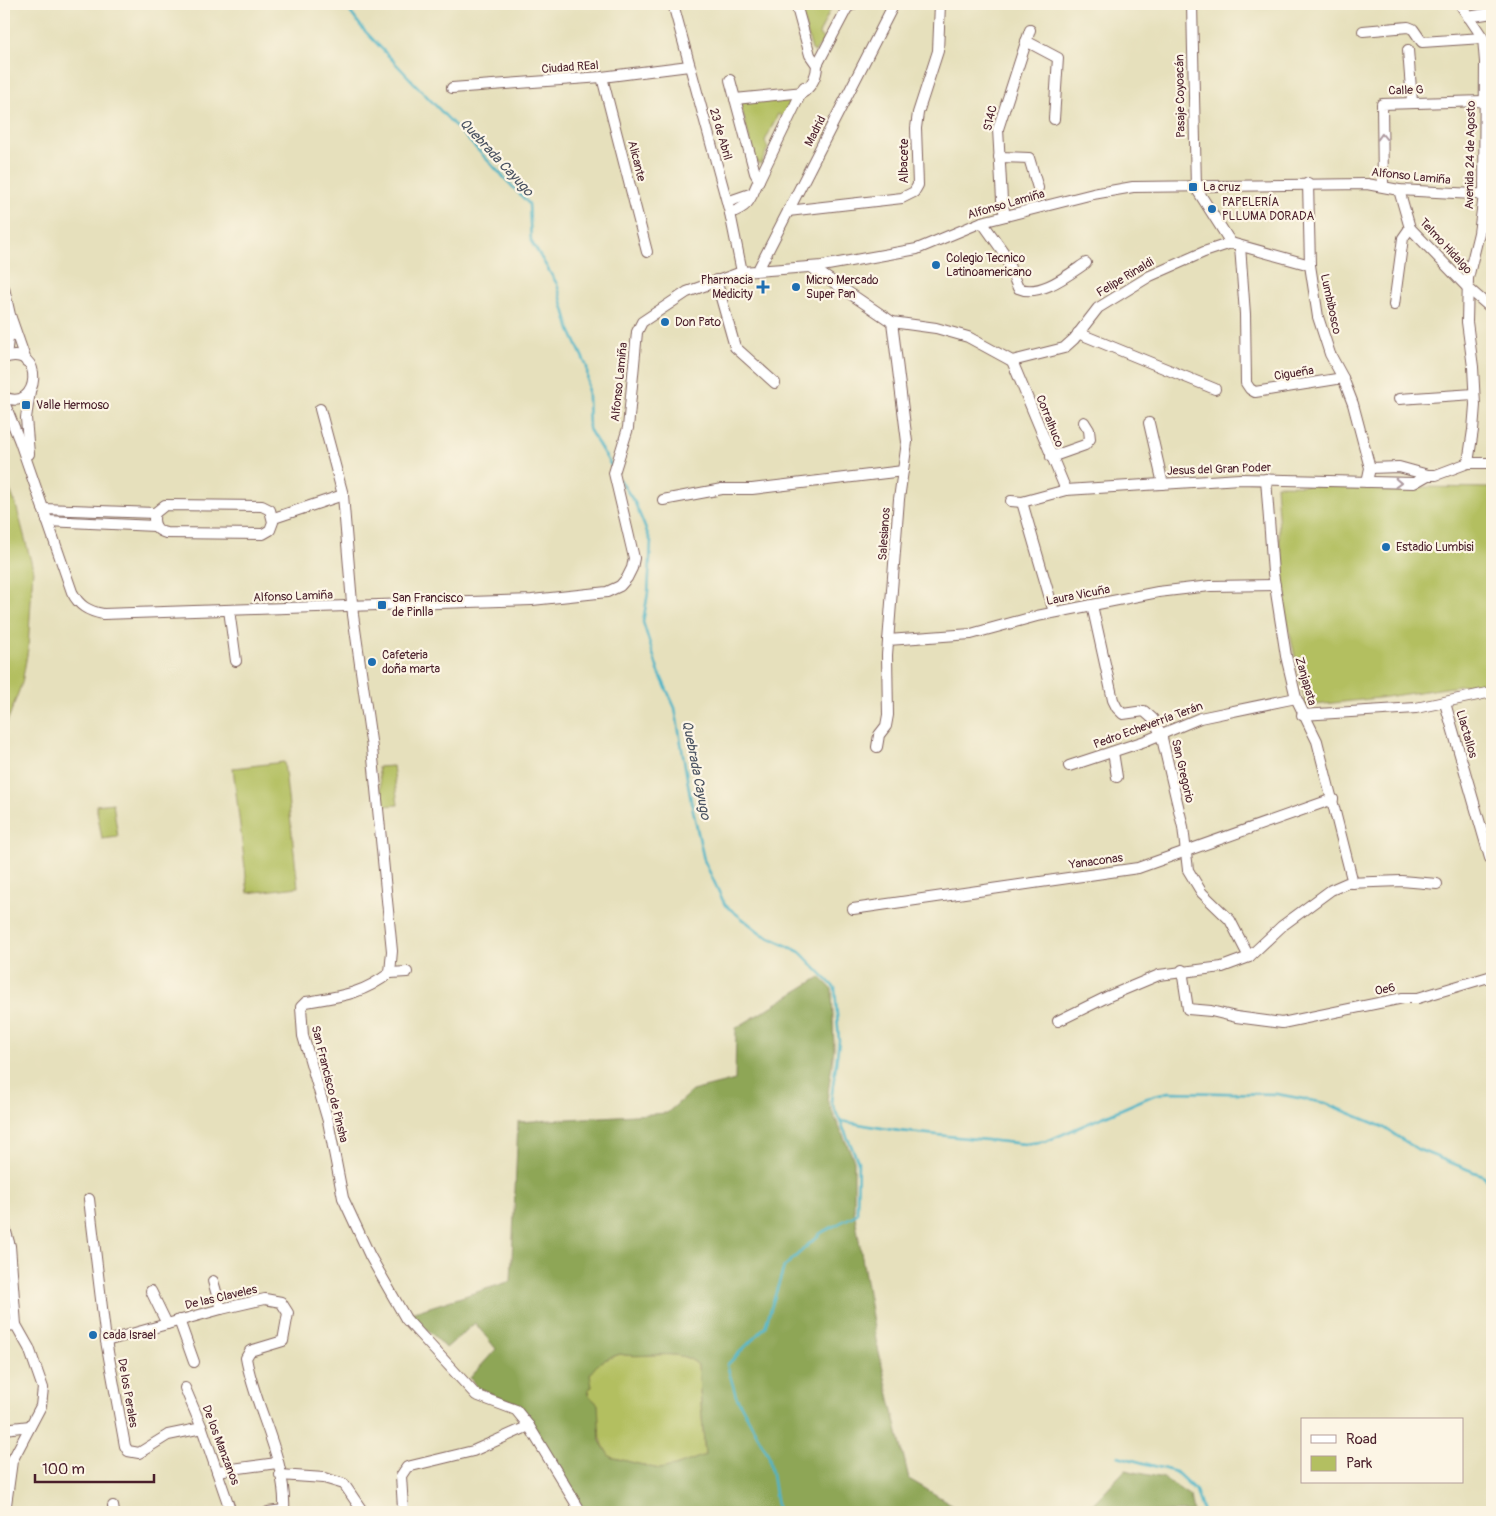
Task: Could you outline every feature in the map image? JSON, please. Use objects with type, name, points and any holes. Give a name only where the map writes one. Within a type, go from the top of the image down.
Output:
[{"type":"street","name":"23 de Abril","points":[[673,4],[730,213],[742,272]]},
{"type":"street","points":[[796,4],[810,55],[817,65]]},
{"type":"street","name":"Madrid","points":[[758,270],[894,4]]},
{"type":"street","name":"Albacete","points":[[788,211],[902,198],[914,192],[918,185],[916,128],[918,113],[938,51],[940,4]]},
{"type":"street","name":"Pasaje Coyoacán","points":[[1192,4],[1196,188]]},
{"type":"street","points":[[1460,4],[1483,38]]},
{"type":"street","points":[[730,213],[752,200],[752,193],[804,92],[811,69],[817,65],[848,5]]},
{"type":"street","points":[[1468,17],[1492,13]]},
{"type":"street","points":[[1363,31],[1408,26],[1413,29],[1422,42],[1483,38]]},
{"type":"street","name":"S14C","points":[[1005,216],[998,129],[1030,30]]},
{"type":"street","name":"Avenida 24 de Agosto","points":[[1468,462],[1473,430],[1474,394],[1467,322],[1468,288],[1488,195],[1484,101],[1489,62],[1483,38]]},
{"type":"street","points":[[1026,41],[1058,58],[1054,119]]},
{"type":"street","points":[[1408,50],[1412,102]]},
{"type":"street","name":"Ciudad REal","points":[[452,88],[602,77],[689,66]]},
{"type":"street","name":"Alicante","points":[[602,77],[647,252]]},
{"type":"street","points":[[730,80],[759,180]]},
{"type":"street","points":[[735,98],[804,92]]},
{"type":"street","name":"Calle G","points":[[1383,186],[1381,106],[1385,102],[1484,101]]},
{"type":"street","points":[[999,157],[1030,158],[1038,188]]},
{"type":"street","name":"Alfonso Lamiña","points":[[4,402],[72,592],[76,601],[91,612],[103,614],[353,607],[532,600],[606,592],[620,586],[632,568],[634,558],[615,469],[628,428],[637,332],[642,322],[687,292],[742,272],[811,267],[917,249],[982,222],[1093,194],[1133,187],[1196,188],[1308,183],[1383,186],[1399,190],[1488,195]]},
{"type":"street","name":"Lumbibosco","points":[[1308,183],[1310,265],[1318,318],[1330,354],[1343,378],[1353,404],[1370,468],[1367,482]]},
{"type":"street","points":[[1196,188],[1236,245],[1310,265]]},
{"type":"street","name":"Telmo Hidalgo","points":[[1399,190],[1410,228],[1468,288],[1492,309]]},
{"type":"street","points":[[727,202],[752,193]]},
{"type":"street","points":[[982,222],[1004,252],[1018,288],[1022,290],[1046,287],[1086,264]]},
{"type":"street","points":[[1394,305],[1403,238],[1410,228]]},
{"type":"street","name":"Felipe Rinaldi","points":[[1012,361],[1064,348],[1078,334],[1098,308],[1150,276],[1195,255],[1236,245]]},
{"type":"street","name":"Cigueña","points":[[1236,245],[1245,314],[1246,384],[1250,390],[1255,392],[1343,378]]},
{"type":"street","points":[[811,267],[892,322],[936,328],[968,337],[1012,361]]},
{"type":"street","points":[[716,280],[735,348],[775,383]]},
{"type":"street","points":[[4,288],[8,303],[5,358],[16,356],[26,361]]},
{"type":"street","name":"Alfonso Lamiña","points":[[7,317],[34,375],[26,406],[26,434],[37,491]]},
{"type":"street","name":"Salesianos","points":[[877,747],[879,736],[886,726],[888,715],[888,640],[906,442],[892,322]]},
{"type":"street","points":[[1078,334],[1215,389]]},
{"type":"street","name":"Corralhuco","points":[[1012,361],[1066,490]]},
{"type":"street","points":[[4,397],[16,399],[30,391]]},
{"type":"street","points":[[1399,399],[1474,394]]},
{"type":"street","points":[[320,409],[343,495],[353,607],[372,748],[392,951],[390,973],[407,972]]},
{"type":"street","points":[[1051,457],[1085,445],[1090,439],[1089,430],[1084,422]]},
{"type":"street","points":[[1149,423],[1163,484]]},
{"type":"street","name":"Jesus del Gran Poder","points":[[1011,501],[1022,502],[1066,490],[1240,479],[1414,483],[1428,475],[1436,475],[1468,462],[1492,463]]},
{"type":"street","points":[[1370,468],[1400,467],[1428,475]]},
{"type":"street","points":[[663,500],[722,489],[752,489],[903,471]]},
{"type":"street","name":"Zanjapata","points":[[1266,480],[1275,585],[1286,656],[1302,715],[1317,741],[1353,883]]},
{"type":"street","points":[[274,518],[343,495]]},
{"type":"street","points":[[1022,502],[1054,612]]},
{"type":"street","points":[[43,509],[155,513],[165,506],[262,506],[270,510],[274,518],[272,526],[263,534],[166,534],[155,526],[47,521]]},
{"type":"street","points":[[155,513],[155,526]]},
{"type":"street","name":"Laura Vicuña","points":[[888,640],[971,634],[1054,612],[1158,592],[1210,586],[1275,585]]},
{"type":"street","name":"San Gregorio","points":[[1092,605],[1113,700],[1117,708],[1123,714],[1144,711],[1149,714],[1162,734],[1187,851],[1185,861],[1194,883],[1230,920],[1249,957]]},
{"type":"street","points":[[229,610],[236,661]]},
{"type":"street","points":[[1302,715],[1416,708],[1492,692]]},
{"type":"street","name":"Pedro Echeverría Terán","points":[[1069,766],[1113,752],[1200,718],[1296,698]]},
{"type":"street","name":"Llactallos","points":[[1444,703],[1490,858]]},
{"type":"street","points":[[1113,752],[1116,777]]},
{"type":"street","name":"Yanaconas","points":[[853,909],[1138,868],[1333,799]]},
{"type":"street","points":[[1058,1021],[1134,984],[1159,975],[1182,970],[1222,967],[1249,957],[1282,926],[1331,890],[1353,883],[1402,881],[1437,884]]},
{"type":"street","name":"Oe6","points":[[1182,970],[1188,1009],[1282,1022],[1402,998],[1418,998],[1492,976]]},
{"type":"street","name":"San Francisco de Pinsha","points":[[390,973],[370,987],[350,995],[306,1002],[301,1008],[303,1036],[328,1120],[343,1198],[370,1256],[406,1319],[476,1395],[516,1410],[529,1426],[581,1512]]},
{"type":"street","name":"De los Perales","points":[[89,1199],[106,1341],[123,1441],[128,1451],[139,1453],[168,1435],[202,1428]]},
{"type":"street","points":[[4,1225],[10,1246],[16,1325],[29,1348],[43,1388],[41,1406],[12,1461],[4,1512]]},
{"type":"street","points":[[213,1281],[221,1308]]},
{"type":"street","points":[[152,1291],[167,1324]]},
{"type":"street","name":"De las Claveles","points":[[106,1341],[221,1308],[265,1299],[281,1302],[288,1313],[283,1341],[250,1351],[246,1358],[248,1374],[270,1433],[280,1475],[284,1511]]},
{"type":"street","points":[[179,1320],[194,1362]]},
{"type":"street","points":[[4,1326],[16,1325]]},
{"type":"street","name":"De los Manzanos","points":[[185,1388],[202,1428],[231,1512]]},
{"type":"street","points":[[4,1429],[30,1426]]},
{"type":"street","points":[[401,1512],[403,1508],[401,1476],[407,1467],[472,1451],[529,1426]]},
{"type":"street","points":[[217,1471],[277,1462]]},
{"type":"street","points":[[280,1475],[324,1478],[344,1484],[363,1512]]},
{"type":"street","points":[[268,1512],[284,1511]]},
{"type":"green space","points":[[799,4],[841,4],[832,6],[819,34],[824,40],[815,52],[812,50]]},
{"type":"green space","points":[[795,95],[785,118],[778,114],[765,141],[768,148],[761,164],[755,161],[740,102]]},
{"type":"green space","points":[[4,476],[16,505],[33,569],[28,649],[22,683],[4,730]]},
{"type":"green space","name":"Estadio Lumbisi","points":[[1276,485],[1492,488],[1492,681],[1379,698],[1306,706],[1284,607]]},
{"type":"green space","points":[[284,762],[298,887],[248,893],[233,768]]},
{"type":"green space","points":[[393,766],[398,805],[383,806],[378,767]]},
{"type":"green space","points":[[113,803],[118,837],[102,839],[96,805]]},
{"type":"green space","points":[[820,977],[832,989],[834,1049],[827,1100],[854,1160],[854,1210],[876,1340],[909,1479],[965,1512],[585,1512],[517,1408],[476,1386],[470,1378],[496,1349],[475,1323],[446,1348],[411,1313],[511,1281],[518,1122],[667,1113],[692,1091],[735,1080],[736,1028]],"holes":[[[620,1354],[681,1356],[690,1359],[698,1365],[705,1455],[675,1466],[659,1469],[610,1457],[600,1441],[598,1404],[588,1395],[588,1389],[592,1387],[590,1375],[595,1367],[606,1359]]]},
{"type":"green space","points":[[620,1354],[681,1356],[690,1359],[698,1365],[705,1456],[659,1469],[610,1457],[600,1438],[595,1411],[588,1393],[588,1389],[592,1387],[589,1375],[598,1364]]},
{"type":"green space","points":[[1125,1470],[1164,1478],[1190,1496],[1193,1512],[1085,1512]]},
{"type":"waterway","name":"Quebrada Cayugo","points":[[344,4],[363,29],[529,204],[531,241],[557,284],[570,330],[587,367],[589,429],[612,467]]},
{"type":"waterway","name":"Quebrada Cayugo","points":[[620,480],[635,503],[651,542],[648,593],[643,622],[658,670],[675,708],[691,801],[704,860],[725,905],[762,934],[800,952],[835,988],[839,1041],[831,1101],[858,1161],[857,1214],[821,1233],[784,1267],[765,1327],[727,1365],[736,1396],[769,1456],[778,1512]]},
{"type":"waterway","points":[[841,1121],[899,1131],[1025,1144],[1047,1141],[1154,1095],[1169,1092],[1277,1094],[1325,1103],[1383,1127],[1417,1149],[1484,1176],[1492,1187]]},
{"type":"waterway","points":[[1118,1456],[1176,1472],[1196,1491],[1203,1512]]},
{"type":"place","name":"La cruz","points":[[1193,187]]},
{"type":"place","name":"PAPELERÍA PLLUMA DORADA","points":[[1212,209]]},
{"type":"place","name":"Colegio Tecnico Latinoamericano","points":[[936,265]]},
{"type":"place","name":"Pharmacia Medicity","points":[[763,287]]},
{"type":"place","name":"Micro Mercado Super Pan","points":[[796,287]]},
{"type":"place","name":"Don Pato","points":[[665,322]]},
{"type":"place","name":"Valle Hermoso","points":[[26,405]]},
{"type":"place","name":"Estadio Lumbisi","points":[[1386,547]]},
{"type":"place","name":"San Francisco de Pinlla","points":[[382,605]]},
{"type":"place","name":"Cafeteria doña marta","points":[[372,662]]},
{"type":"place","name":"cada Israel","points":[[93,1335]]}]
